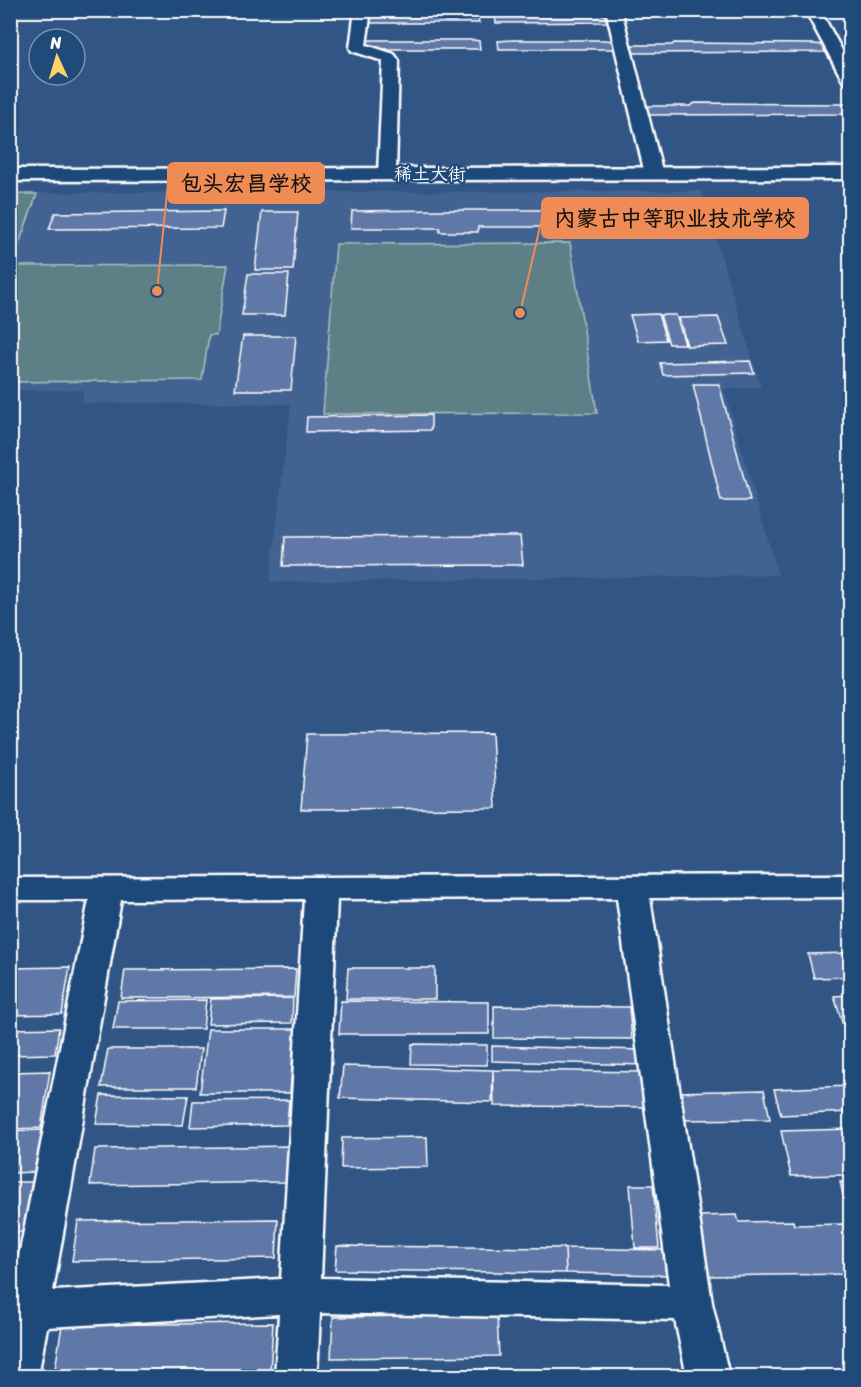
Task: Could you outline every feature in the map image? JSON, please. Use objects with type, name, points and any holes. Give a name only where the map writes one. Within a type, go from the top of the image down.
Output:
[{"type":"main road","name":"稀土大街","points":[[10,175],[850,173]]},
{"type":"main road","name":"稀土大街","points":[[10,183],[850,181]]},
{"type":"street","points":[[363,10],[358,48],[388,57],[391,61],[387,174]]},
{"type":"street","points":[[613,10],[654,174]]},
{"type":"street","points":[[812,10],[850,80]]},
{"type":"street","points":[[10,889],[850,886]]},
{"type":"street","points":[[632,887],[692,1303],[708,1377]]},
{"type":"street","points":[[296,1377],[321,888]]},
{"type":"street","points":[[17,1377],[107,889]]},
{"type":"street","points":[[29,1310],[300,1295],[692,1303]]},
{"type":"shaded area","points":[[701,191],[761,387],[724,389],[778,575],[270,582],[291,404],[82,403],[84,390],[11,390],[10,193]]},
{"type":"green space","points":[[11,194],[37,194],[11,266]]},
{"type":"green space","points":[[570,243],[597,413],[323,414],[336,244]]},
{"type":"green space","points":[[228,265],[216,335],[209,335],[202,380],[11,382],[11,266]]},
{"type":"building","points":[[78,10],[187,10],[77,13]]},
{"type":"building","points":[[599,14],[605,15],[607,22],[496,23],[495,15]]},
{"type":"building","points":[[374,15],[478,15],[479,23],[367,23],[367,16]]},
{"type":"building","points":[[474,40],[479,41],[480,49],[365,49],[365,41]]},
{"type":"building","points":[[606,40],[612,41],[614,49],[499,49],[498,41]]},
{"type":"building","points":[[674,43],[815,44],[822,45],[826,52],[632,53],[630,45],[672,45]]},
{"type":"building","points":[[695,103],[850,104],[850,114],[647,115],[645,106],[690,106]]},
{"type":"building","points":[[568,210],[570,227],[478,227],[478,232],[440,232],[440,228],[351,228],[352,211]]},
{"type":"building","points":[[224,211],[221,228],[49,229],[55,213]]},
{"type":"building","points":[[262,212],[298,212],[293,270],[255,270]]},
{"type":"building","points":[[248,274],[289,274],[285,315],[242,315]]},
{"type":"building","points":[[658,314],[666,340],[638,341],[630,315]]},
{"type":"building","points":[[660,315],[676,315],[685,344],[669,344]]},
{"type":"building","points":[[718,317],[728,345],[687,346],[679,318]]},
{"type":"building","points":[[243,336],[296,336],[291,390],[235,390]]},
{"type":"building","points":[[750,361],[754,373],[663,375],[660,363]]},
{"type":"building","points":[[693,384],[719,384],[750,501],[721,501]]},
{"type":"building","points":[[431,415],[431,430],[306,432],[307,417]]},
{"type":"building","points":[[520,536],[523,565],[283,566],[285,537]]},
{"type":"building","points":[[492,733],[496,808],[301,809],[307,734]]},
{"type":"building","points":[[850,953],[850,977],[814,978],[808,954]]},
{"type":"building","points":[[70,967],[62,1014],[10,1015],[10,968]]},
{"type":"building","points":[[348,968],[435,968],[435,999],[346,999]]},
{"type":"building","points":[[296,969],[294,997],[121,998],[125,970]]},
{"type":"building","points":[[850,995],[850,1035],[846,1035],[834,996]]},
{"type":"building","points":[[293,998],[292,1023],[208,1024],[211,999]]},
{"type":"building","points":[[206,1000],[203,1029],[113,1029],[118,1001]]},
{"type":"building","points":[[341,1001],[489,1002],[489,1034],[339,1034]]},
{"type":"building","points":[[494,1006],[629,1007],[632,1039],[494,1038]]},
{"type":"building","points":[[59,1028],[55,1054],[10,1055],[10,1029]]},
{"type":"building","points":[[208,1029],[295,1029],[290,1093],[200,1093]]},
{"type":"building","points":[[412,1044],[487,1045],[487,1065],[411,1064]]},
{"type":"building","points":[[492,1046],[642,1050],[643,1065],[492,1061]]},
{"type":"building","points":[[108,1049],[201,1049],[196,1087],[101,1087]]},
{"type":"building","points":[[343,1066],[493,1070],[492,1102],[340,1098]]},
{"type":"building","points":[[493,1070],[644,1072],[647,1107],[494,1106]]},
{"type":"building","points":[[50,1071],[41,1128],[10,1129],[10,1072]]},
{"type":"building","points":[[850,1086],[850,1112],[781,1115],[774,1089]]},
{"type":"building","points":[[764,1090],[770,1119],[680,1120],[676,1092]]},
{"type":"building","points":[[101,1095],[188,1096],[183,1125],[96,1124]]},
{"type":"building","points":[[289,1100],[287,1125],[190,1127],[193,1101]]},
{"type":"building","points":[[850,1129],[850,1175],[791,1176],[781,1131]]},
{"type":"building","points":[[43,1130],[36,1172],[10,1173],[10,1131]]},
{"type":"building","points":[[427,1137],[428,1167],[341,1168],[342,1138]]},
{"type":"building","points":[[290,1146],[288,1182],[90,1185],[95,1149]]},
{"type":"building","points":[[10,1182],[32,1182],[23,1232],[10,1232]]},
{"type":"building","points":[[840,1182],[850,1182],[850,1223]]},
{"type":"building","points":[[630,1185],[653,1185],[659,1248],[635,1248]]},
{"type":"building","points":[[737,1215],[739,1222],[793,1221],[794,1225],[844,1224],[850,1251],[850,1274],[708,1276],[698,1216]]},
{"type":"building","points":[[278,1219],[276,1258],[72,1261],[78,1221]]},
{"type":"building","points":[[337,1246],[565,1248],[566,1273],[335,1270]]},
{"type":"building","points":[[565,1248],[663,1250],[666,1275],[566,1273]]},
{"type":"building","points":[[10,1253],[22,1253],[10,1317]]},
{"type":"building","points":[[497,1315],[499,1356],[331,1358],[333,1317]]},
{"type":"building","points":[[273,1323],[270,1374],[54,1376],[62,1325]]},
{"type":"place","name":"包头宏昌学校","points":[[157,291]]},
{"type":"place","name":"内蒙古中等职业技术学校","points":[[520,313]]}]
